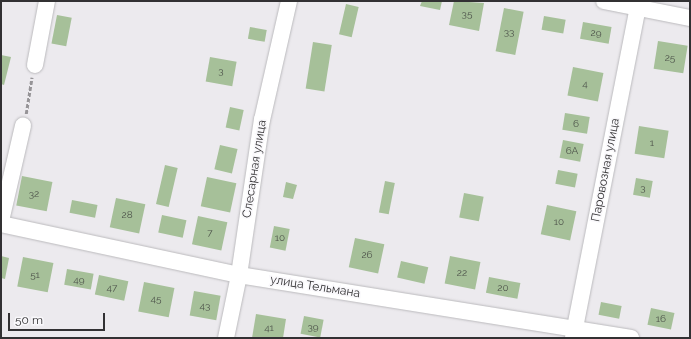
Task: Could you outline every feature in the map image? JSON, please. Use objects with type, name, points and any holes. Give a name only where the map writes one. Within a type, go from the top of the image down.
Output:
[{"type":"street","points":[[34,65],[47,1]]},
{"type":"street","name":"Слесарная улица","points":[[226,338],[239,275],[262,120],[288,1]]},
{"type":"street","points":[[604,1],[639,5],[690,18]]},
{"type":"street","name":"Паровозная улица","points":[[574,333],[639,5]]},
{"type":"street","points":[[1,222],[23,126]]},
{"type":"street","name":"улица Тельмана","points":[[1,222],[239,275],[574,333],[631,338]]},
{"type":"path","points":[[23,126],[34,65]]},
{"type":"building","points":[[422,1],[442,1],[440,10],[420,6]]},
{"type":"building","points":[[454,1],[484,3],[479,31],[449,25]]},
{"type":"building","points":[[346,4],[359,7],[352,37],[339,34]]},
{"type":"building","points":[[504,8],[524,12],[515,55],[496,51]]},
{"type":"building","points":[[57,15],[72,18],[66,46],[51,43]]},
{"type":"building","points":[[544,16],[566,20],[563,34],[542,30]]},
{"type":"building","points":[[583,22],[612,27],[609,44],[580,39]]},
{"type":"building","points":[[250,27],[267,30],[265,42],[248,39]]},
{"type":"building","points":[[658,41],[688,46],[683,73],[654,69]]},
{"type":"building","points":[[313,42],[332,45],[324,91],[306,88]]},
{"type":"building","points":[[1,55],[11,57],[4,85],[1,84]]},
{"type":"building","points":[[210,57],[237,62],[232,86],[206,82]]},
{"type":"building","points":[[573,67],[603,73],[598,101],[567,95]]},
{"type":"building","points":[[230,107],[244,110],[239,130],[226,128]]},
{"type":"building","points":[[565,113],[590,117],[587,134],[562,130]]},
{"type":"building","points":[[639,126],[669,131],[664,158],[635,154]]},
{"type":"building","points":[[563,140],[584,144],[580,162],[560,158]]},
{"type":"building","points":[[220,145],[238,149],[232,173],[214,169]]},
{"type":"building","points":[[165,165],[178,168],[169,207],[156,204]]},
{"type":"building","points":[[558,170],[578,174],[575,188],[555,184]]},
{"type":"building","points":[[22,176],[52,182],[47,211],[16,205]]},
{"type":"building","points":[[207,177],[236,183],[230,213],[201,206]]},
{"type":"building","points":[[636,178],[653,181],[650,198],[633,195]]},
{"type":"building","points":[[385,181],[395,183],[389,214],[379,212]]},
{"type":"building","points":[[286,182],[297,185],[293,199],[283,197]]},
{"type":"building","points":[[464,193],[484,197],[479,221],[459,218]]},
{"type":"building","points":[[116,198],[145,204],[139,234],[110,227]]},
{"type":"building","points":[[72,200],[98,205],[95,218],[70,213]]},
{"type":"building","points":[[547,205],[576,211],[570,241],[541,234]]},
{"type":"building","points":[[162,215],[186,220],[183,238],[158,233]]},
{"type":"building","points":[[198,216],[227,222],[221,251],[192,244]]},
{"type":"building","points":[[274,226],[290,229],[286,251],[270,248]]},
{"type":"building","points":[[355,238],[384,244],[378,274],[349,267]]},
{"type":"building","points":[[1,256],[9,258],[5,279],[1,278]]},
{"type":"building","points":[[450,256],[480,262],[475,289],[445,283]]},
{"type":"building","points":[[23,257],[53,263],[48,292],[17,286]]},
{"type":"building","points":[[401,261],[428,267],[424,284],[397,278]]},
{"type":"building","points":[[67,269],[94,274],[91,289],[64,285]]},
{"type":"building","points":[[99,275],[128,281],[124,301],[95,295]]},
{"type":"building","points":[[489,277],[520,283],[517,299],[486,293]]},
{"type":"building","points":[[144,282],[174,288],[169,317],[138,311]]},
{"type":"building","points":[[194,291],[221,296],[216,320],[190,316]]},
{"type":"building","points":[[601,302],[622,306],[619,319],[599,315]]},
{"type":"building","points":[[651,308],[674,313],[671,330],[647,325]]},
{"type":"building","points":[[256,314],[286,319],[283,338],[252,338]]},
{"type":"building","points":[[304,316],[324,320],[320,337],[301,334]]}]
